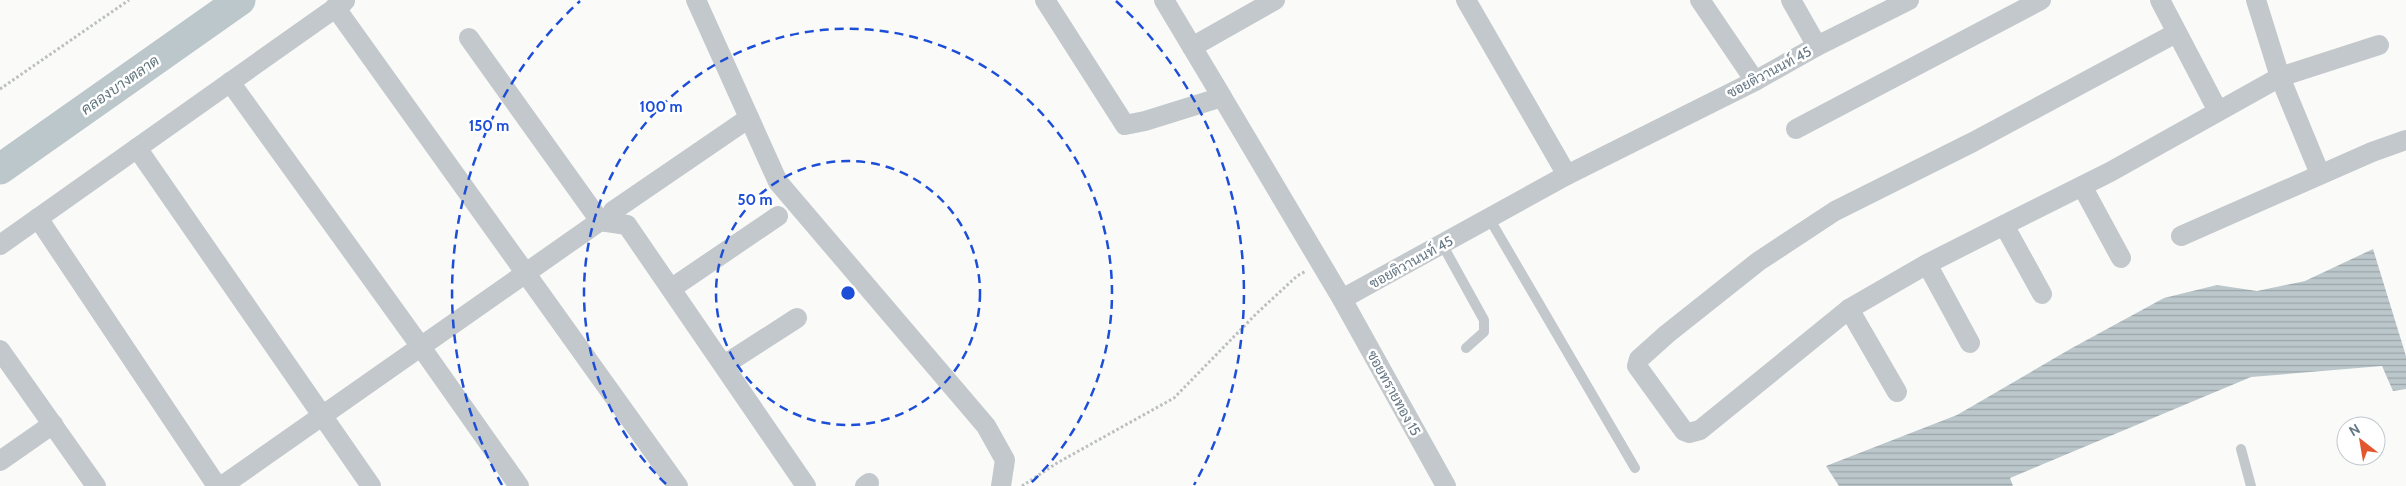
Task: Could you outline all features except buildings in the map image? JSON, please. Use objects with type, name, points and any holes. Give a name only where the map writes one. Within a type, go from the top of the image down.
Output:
[{"type":"street","points":[[696,0],[778,182],[986,426],[1004,460],[1001,486]]},
{"type":"street","points":[[1045,0],[1125,125],[1145,121],[1222,97]]},
{"type":"street","points":[[1164,0],[1342,299]]},
{"type":"street","points":[[1192,47],[1275,0]]},
{"type":"street","points":[[1466,0],[1567,175]]},
{"type":"street","points":[[1700,0],[1755,81]]},
{"type":"street","points":[[1791,0],[1818,46]]},
{"type":"street","name":"ซอยติวานนท์ 45","points":[[1342,299],[1567,175],[1755,81],[1818,46],[1909,0]]},
{"type":"street","points":[[1796,129],[2041,0]]},
{"type":"street","points":[[2160,0],[2218,111]]},
{"type":"street","points":[[2256,0],[2280,77],[2320,174]]},
{"type":"street","points":[[0,246],[341,4],[526,274],[678,486]]},
{"type":"street","points":[[2176,33],[1973,142],[1835,211],[1759,261],[1667,334],[1639,360],[1637,366],[1684,430],[1689,433],[1700,430],[1849,309],[1928,264],[2082,186],[2280,77],[2379,44]]},
{"type":"street","points":[[469,38],[604,221],[628,225],[806,486]]},
{"type":"street","points":[[230,82],[422,347],[519,486]]},
{"type":"street","points":[[222,486],[604,221],[612,211],[749,118]]},
{"type":"street","points":[[2180,236],[2320,174],[2406,140]]},
{"type":"street","points":[[138,148],[372,486]]},
{"type":"street","points":[[2082,186],[2121,258]]},
{"type":"street","points":[[672,288],[778,216]]},
{"type":"street","points":[[38,218],[217,486]]},
{"type":"street","points":[[2004,225],[2042,294]]},
{"type":"street","points":[[1928,264],[1970,344]]},
{"type":"street","name":"ซอยทรายทอง 15","points":[[1342,299],[1446,486]]},
{"type":"street","points":[[1849,309],[1897,392]]},
{"type":"street","points":[[724,365],[797,318]]},
{"type":"street","points":[[0,350],[96,486]]},
{"type":"street","points":[[0,461],[53,424]]},
{"type":"lane","points":[[1489,218],[1635,468]]},
{"type":"lane","points":[[1442,244],[1484,320],[1484,332],[1466,348]]},
{"type":"lane","points":[[2241,449],[2251,486]]},
{"type":"path","points":[[0,89],[129,0]]},
{"type":"path","points":[[1022,486],[1057,463],[1174,398],[1297,276],[1321,263]]},
{"type":"shaded area","points":[[2373,249],[2406,356],[2406,389],[2393,391],[2382,366],[2251,377],[2010,478],[2013,486],[1839,486],[1826,466],[1957,415],[2072,348],[2164,298],[2217,285],[2257,291],[2305,281]]},
{"type":"waterway","name":"คลองบางตลาด","points":[[0,169],[240,0]]}]
